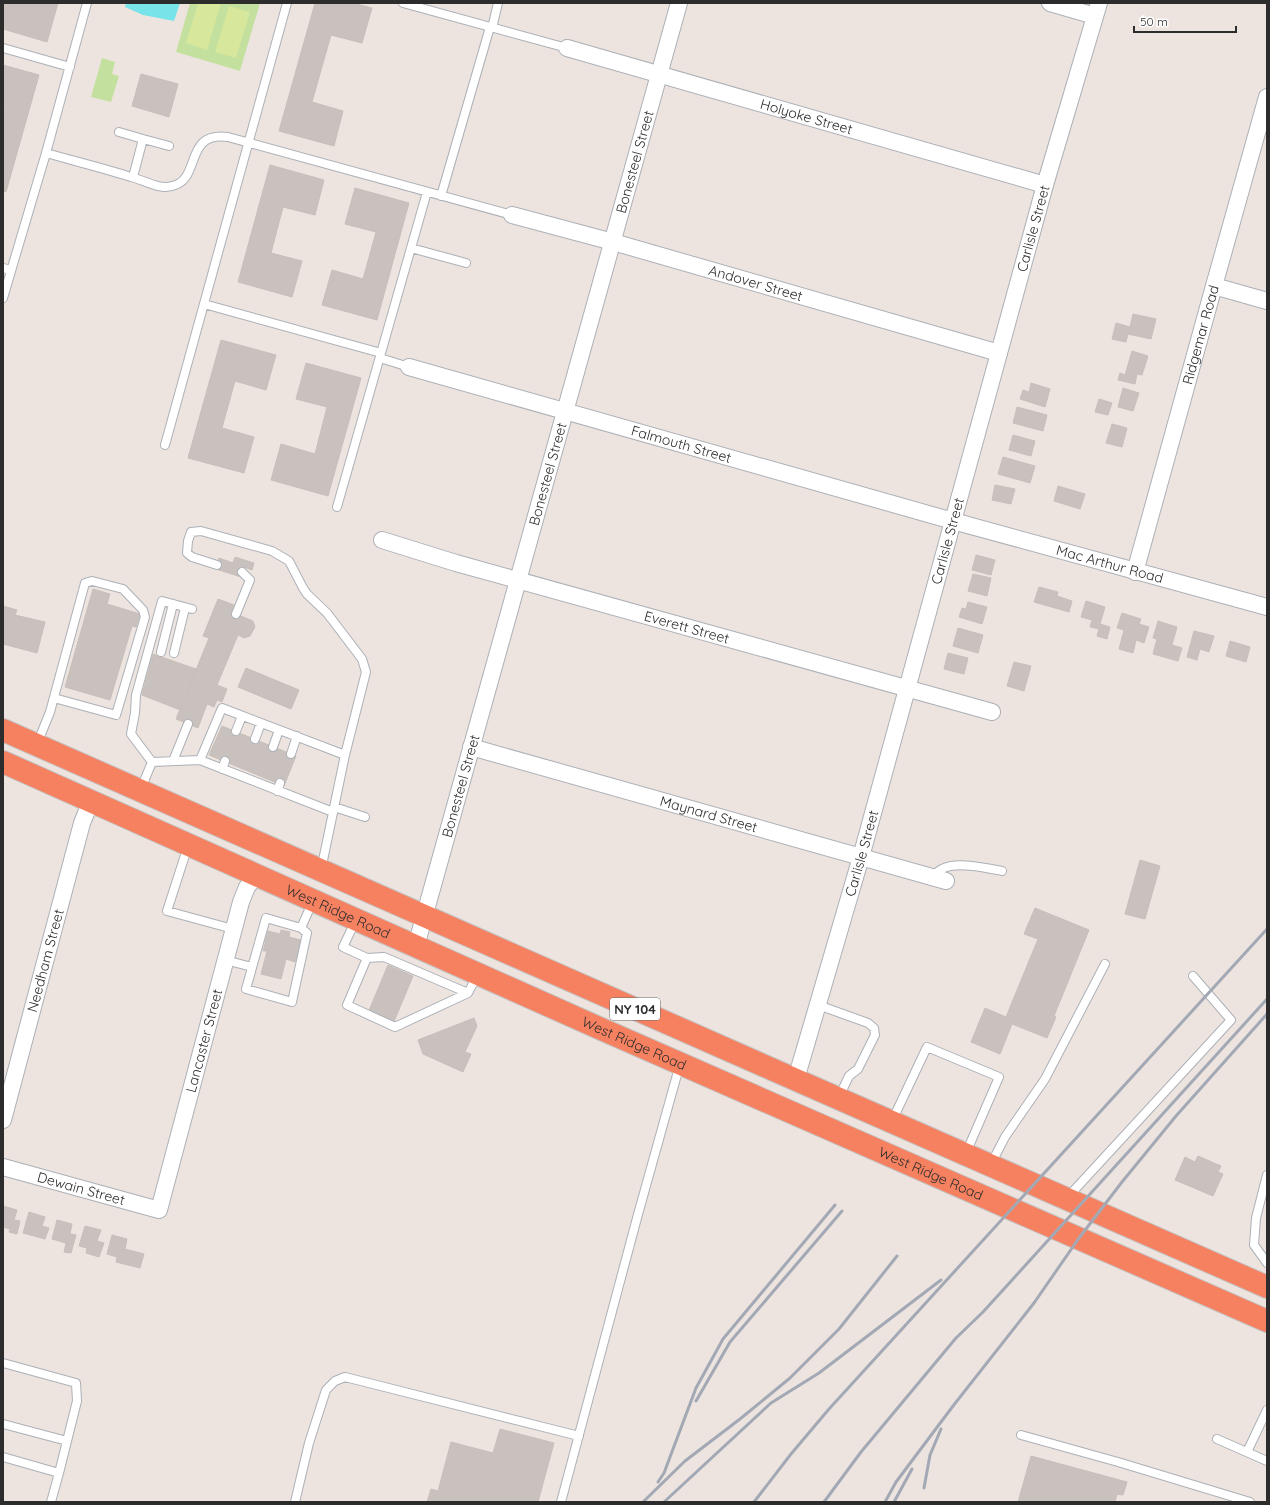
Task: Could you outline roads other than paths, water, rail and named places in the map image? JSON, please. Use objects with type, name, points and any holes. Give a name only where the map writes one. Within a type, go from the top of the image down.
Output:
[{"type":"highway","name":"West Ridge Road","points":[[3,730],[424,917],[1266,1285]]},
{"type":"highway","name":"West Ridge Road","points":[[3,762],[257,874],[478,974],[1267,1321]]},
{"type":"street","name":"Bonesteel Street","points":[[416,946],[679,3]]},
{"type":"street","points":[[1050,3],[1097,9]]},
{"type":"street","name":"Carlisle Street","points":[[796,1080],[861,857],[1045,185],[1097,9]]},
{"type":"street","name":"Holyoke Street","points":[[567,48],[1045,185]]},
{"type":"street","name":"Ridgemar Road","points":[[1135,572],[1267,97]]},
{"type":"street","name":"Andover Street","points":[[512,215],[613,242],[999,353]]},
{"type":"street","points":[[1214,286],[1267,301]]},
{"type":"street","name":"Falmouth Street","points":[[409,367],[953,521]]},
{"type":"street","name":"Mac Arthur Road","points":[[953,521],[1267,608]]},
{"type":"street","name":"Everett Street","points":[[382,540],[449,561],[992,712]]},
{"type":"street","name":"Maynard Street","points":[[471,747],[939,879]]},
{"type":"street","name":"Needham Street","points":[[3,1120],[80,831],[91,801]]},
{"type":"street","name":"Lancaster Street","points":[[159,1210],[233,929],[247,887],[257,874]]},
{"type":"street","name":"Dewain Street","points":[[3,1167],[159,1210]]},
{"type":"lane","points":[[3,298],[7,269],[46,153],[87,3]]},
{"type":"lane","points":[[165,445],[287,3]]},
{"type":"lane","points":[[403,3],[567,48]]},
{"type":"lane","points":[[441,196],[498,3]]},
{"type":"lane","points":[[3,48],[70,67]]},
{"type":"lane","points":[[119,132],[169,146]]},
{"type":"lane","points":[[46,153],[157,185],[171,187],[184,179],[198,148],[208,138],[221,136],[248,142],[512,215]]},
{"type":"lane","points":[[133,177],[143,139]]},
{"type":"lane","points":[[337,508],[427,192]]},
{"type":"lane","points":[[411,248],[466,263]]},
{"type":"lane","points":[[204,304],[380,356],[409,367]]},
{"type":"lane","points":[[217,565],[192,557],[187,553],[188,541],[191,532],[201,531],[264,548],[279,554],[289,561],[307,594],[327,613],[362,659],[366,672],[333,809],[321,871]]},
{"type":"lane","points":[[236,614],[250,580],[242,572]]},
{"type":"lane","points":[[37,745],[54,698],[85,583],[92,581],[123,589],[143,610],[145,617],[116,715],[54,698]]},
{"type":"lane","points":[[152,762],[131,734],[135,713],[136,695],[162,601],[189,608],[174,653]]},
{"type":"lane","points":[[161,652],[173,604]]},
{"type":"lane","points":[[200,760],[222,708],[346,755]]},
{"type":"lane","points":[[236,731],[242,716]]},
{"type":"lane","points":[[255,739],[261,723]]},
{"type":"lane","points":[[173,761],[188,724]]},
{"type":"lane","points":[[273,747],[279,730]]},
{"type":"lane","points":[[291,754],[297,736]]},
{"type":"lane","points":[[152,762],[200,760],[223,765],[333,809],[365,816]]},
{"type":"lane","points":[[140,791],[152,762]]},
{"type":"lane","points":[[188,844],[167,911],[233,929]]},
{"type":"lane","points":[[939,879],[943,868],[955,866],[978,865],[1002,871]]},
{"type":"lane","points":[[301,928],[313,900]]},
{"type":"lane","points":[[266,918],[301,928],[307,933],[292,1002],[246,989],[266,918]]},
{"type":"lane","points":[[356,919],[343,947],[367,958],[384,957],[468,993]]},
{"type":"lane","points":[[367,958],[347,1005],[395,1027],[468,993],[478,974]]},
{"type":"lane","points":[[226,960],[252,967]]},
{"type":"lane","points":[[990,1165],[1005,1137],[1045,1079],[1105,964]]},
{"type":"lane","points":[[1067,1199],[1231,1020],[1193,976]]},
{"type":"lane","points":[[818,1005],[868,1023],[874,1028],[875,1035],[858,1069],[850,1076],[839,1098]]},
{"type":"lane","points":[[892,1122],[928,1047],[1000,1077],[966,1154]]},
{"type":"lane","points":[[561,1502],[680,1063]]},
{"type":"lane","points":[[1267,1175],[1256,1218],[1254,1245],[1267,1263]]},
{"type":"lane","points":[[3,1363],[76,1383],[76,1401],[51,1502]]},
{"type":"lane","points":[[295,1502],[310,1443],[326,1390],[335,1381],[345,1377],[579,1436]]},
{"type":"lane","points":[[1247,1452],[1267,1410]]},
{"type":"lane","points":[[3,1424],[67,1441]]},
{"type":"lane","points":[[1021,1435],[1125,1464],[1250,1502]]},
{"type":"lane","points":[[1217,1439],[1267,1461]]},
{"type":"lane","points":[[3,1457],[59,1473]]},
{"type":"water","points":[[126,3],[180,3],[174,21],[143,15],[125,7]]},
{"type":"railway","points":[[754,1502],[791,1454],[829,1409],[1267,929]]},
{"type":"railway","points":[[824,1502],[861,1452],[956,1338],[983,1312],[1267,999]]},
{"type":"railway","points":[[885,1502],[896,1482],[953,1406],[1034,1303],[1079,1238],[1122,1182],[1176,1116],[1267,1014]]},
{"type":"railway","points":[[658,1482],[664,1473],[696,1388],[723,1339],[835,1205]]},
{"type":"railway","points":[[696,1401],[730,1342],[842,1211]]},
{"type":"railway","points":[[643,1502],[685,1461],[790,1378],[839,1329],[897,1256]]},
{"type":"railway","points":[[664,1502],[771,1403],[819,1373],[941,1280]]},
{"type":"railway","points":[[924,1488],[930,1455],[941,1429]]},
{"type":"railway","points":[[894,1502],[912,1469]]}]
